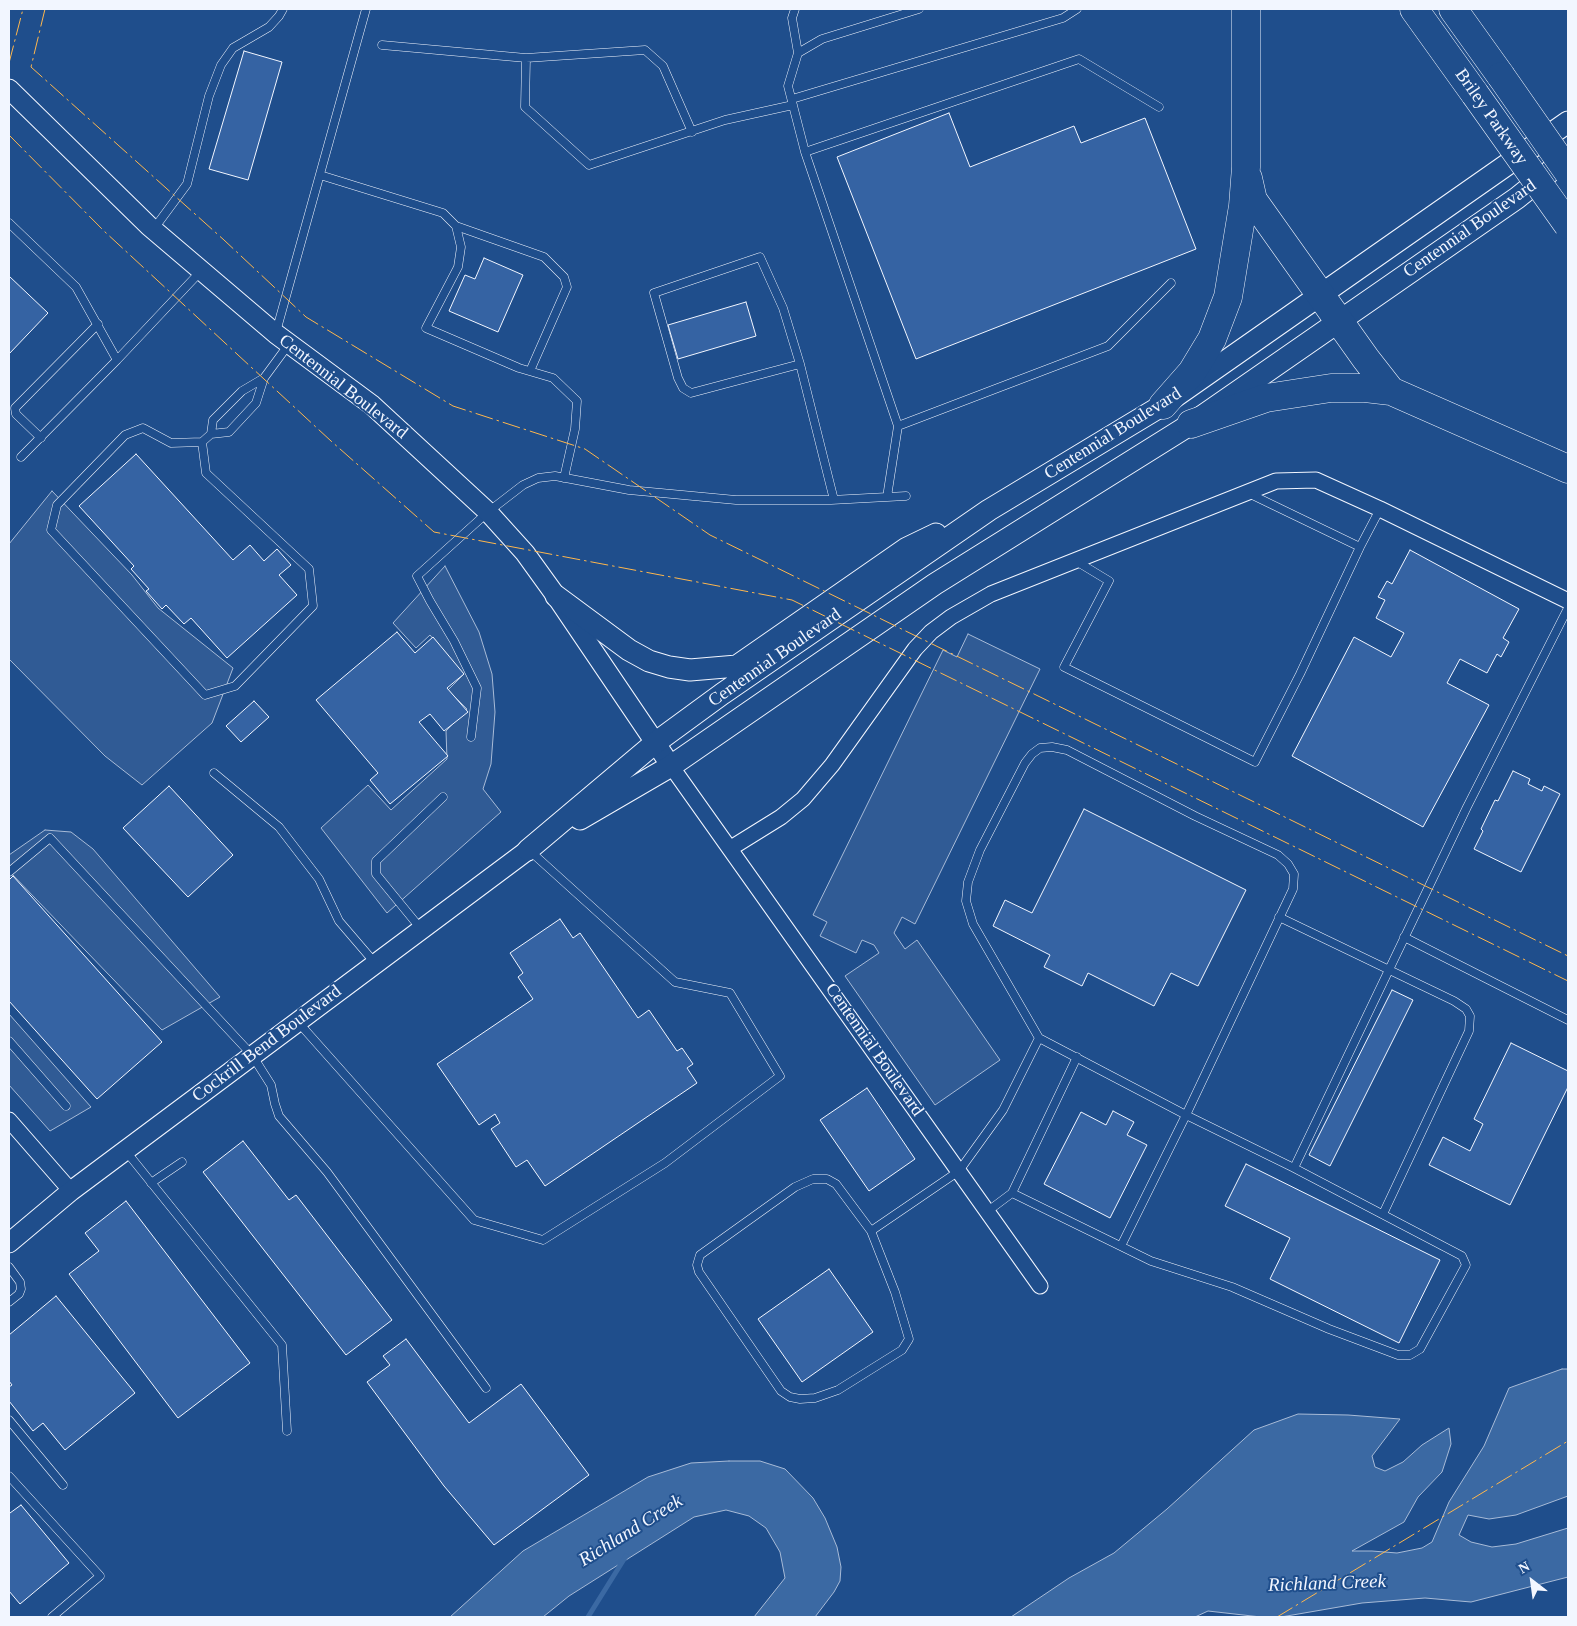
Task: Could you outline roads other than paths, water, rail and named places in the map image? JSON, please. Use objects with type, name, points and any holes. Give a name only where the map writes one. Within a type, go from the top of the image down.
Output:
[{"type":"highway","points":[[1163,405],[1192,372],[1212,339],[1228,298],[1238,242],[1246,167],[1246,9]]},
{"type":"highway","name":"Briley Parkway","points":[[1414,9],[1568,225]]},
{"type":"highway","name":"Briley Parkway","points":[[1452,9],[1568,172]]},
{"type":"highway","points":[[1246,167],[1253,200],[1391,391]]},
{"type":"highway","points":[[1191,424],[1266,398],[1331,388],[1365,388],[1391,391],[1568,469]]},
{"type":"main road","name":"Centennial Boulevard","points":[[528,850],[655,743],[722,694],[989,510],[1163,405],[1568,122]]},
{"type":"main road","name":"Centennial Boulevard","points":[[528,850],[671,766],[934,584],[1191,424],[1516,198],[1568,157]]},
{"type":"main road","points":[[556,596],[629,650],[649,660],[669,667],[690,670],[737,666],[908,548],[989,510]]},
{"type":"street","name":"Centennial Boulevard","points":[[9,89],[153,230],[282,339],[372,406],[488,512],[525,553],[671,766],[1040,1286]]},
{"type":"street","points":[[730,848],[781,817],[808,794],[832,765],[915,649],[931,632],[951,617],[991,594],[1276,481],[1316,480],[1380,509],[1568,601]]},
{"type":"street","name":"Cockrill Bend Boulevard","points":[[9,1243],[71,1191],[125,1150],[528,850]]},
{"type":"street","points":[[9,1120],[71,1191]]},
{"type":"lane","points":[[153,230],[186,184],[209,96],[221,65],[233,48],[269,27],[283,9]]},
{"type":"lane","points":[[202,442],[206,474],[309,569],[313,606],[235,686],[205,695],[51,530],[57,505],[125,435],[144,428],[171,443],[202,442],[211,434],[229,432],[256,403],[264,378],[282,339],[320,175],[366,9]]},
{"type":"lane","points":[[795,9],[792,18],[798,53],[788,86],[805,152],[898,426],[887,496]]},
{"type":"lane","points":[[798,53],[822,39],[919,9]]},
{"type":"lane","points":[[526,58],[525,107],[589,165],[725,120],[793,102],[1063,18],[1077,9]]},
{"type":"lane","points":[[382,45],[526,58],[644,50],[664,66],[692,132]]},
{"type":"lane","points":[[805,152],[1079,59],[1158,107]]},
{"type":"lane","points":[[320,175],[444,213],[456,226],[544,257],[564,277],[567,287],[530,371]]},
{"type":"lane","points":[[9,223],[76,287],[117,360]]},
{"type":"lane","points":[[456,226],[461,247],[458,267],[426,328],[519,368],[553,378],[577,401],[575,429],[564,478]]},
{"type":"lane","points":[[800,364],[691,393],[683,388],[678,378],[654,293],[760,257],[783,308],[800,364],[834,500]]},
{"type":"lane","points":[[22,457],[201,271]]},
{"type":"lane","points":[[898,426],[1108,346],[1171,283]]},
{"type":"lane","points":[[41,438],[16,414],[15,408],[98,324]]},
{"type":"lane","points":[[211,434],[213,420],[242,390],[264,378]]},
{"type":"lane","points":[[471,737],[477,688],[454,641],[417,576],[488,512],[523,485],[538,478],[555,476],[629,490],[736,500],[834,500],[906,496]]},
{"type":"lane","points":[[1246,492],[1360,547]]},
{"type":"lane","points":[[1076,561],[1110,581],[1064,668],[1255,762],[1380,509]]},
{"type":"lane","points":[[1294,1168],[1492,757],[1568,608]]},
{"type":"lane","points":[[1012,1192],[1151,1261],[1232,1287],[1329,1329],[1398,1356],[1410,1355],[1420,1349],[1466,1265],[1462,1256],[1383,1214],[1186,1115],[1039,1038],[973,924],[966,901],[968,882],[980,850],[1025,763],[1040,748],[1052,746],[1067,750],[1195,816],[1278,855],[1288,864],[1294,874],[1293,889],[1186,1115],[1121,1246]]},
{"type":"lane","points":[[214,773],[279,827],[319,880],[339,921],[375,963]]},
{"type":"lane","points":[[421,929],[376,874],[376,860],[443,797]]},
{"type":"lane","points":[[9,872],[50,838],[252,1055],[271,1085],[279,1116],[326,1172],[486,1388]]},
{"type":"lane","points":[[298,1021],[474,1220],[543,1240],[665,1163],[780,1076],[730,993],[675,982],[528,850]]},
{"type":"lane","points":[[1279,917],[1454,1001],[1466,1009],[1470,1016],[1469,1031],[1383,1214]]},
{"type":"lane","points":[[1404,937],[1568,1020]]},
{"type":"lane","points":[[871,1231],[959,1171],[1003,1110],[1039,1038]]},
{"type":"lane","points":[[9,1041],[66,1106]]},
{"type":"lane","points":[[988,1212],[1012,1192],[1077,1057]]},
{"type":"lane","points":[[125,1150],[282,1345],[287,1431]]},
{"type":"lane","points":[[151,1183],[182,1162]]},
{"type":"lane","points":[[813,1179],[827,1179],[836,1184],[871,1231],[910,1339],[902,1350],[838,1390],[815,1398],[800,1399],[790,1397],[782,1391],[699,1272],[697,1265],[700,1255],[795,1187],[813,1179]]},
{"type":"lane","points":[[9,1267],[20,1282],[21,1288],[19,1294],[9,1302]]},
{"type":"lane","points":[[9,1420],[63,1485]]},
{"type":"lane","points":[[9,1476],[100,1576],[52,1617]]},
{"type":"water","name":"Richland Creek","points":[[1562,1369],[1568,1369],[1568,1496],[1516,1515],[1489,1519],[1468,1515],[1459,1535],[1471,1542],[1492,1547],[1516,1544],[1568,1528],[1568,1577],[1471,1602],[1425,1598],[1362,1603],[1281,1617],[1261,1617],[1208,1611],[1195,1617],[1011,1617],[1069,1578],[1114,1553],[1167,1509],[1254,1430],[1298,1414],[1400,1419],[1372,1456],[1375,1467],[1385,1471],[1403,1462],[1422,1445],[1449,1428],[1451,1444],[1442,1472],[1418,1497],[1404,1522],[1352,1551],[1397,1553],[1422,1548],[1432,1542],[1449,1502],[1484,1446],[1509,1388]]},
{"type":"water","name":"Richland Creek","points":[[760,1461],[785,1469],[813,1498],[825,1518],[837,1547],[841,1567],[840,1581],[815,1617],[754,1617],[785,1578],[780,1552],[766,1528],[749,1516],[726,1510],[694,1517],[569,1596],[543,1617],[450,1617],[523,1551],[648,1477],[691,1463]]},
{"type":"waterway","name":"Richland Creek","points":[[588,1617],[626,1556]]}]
